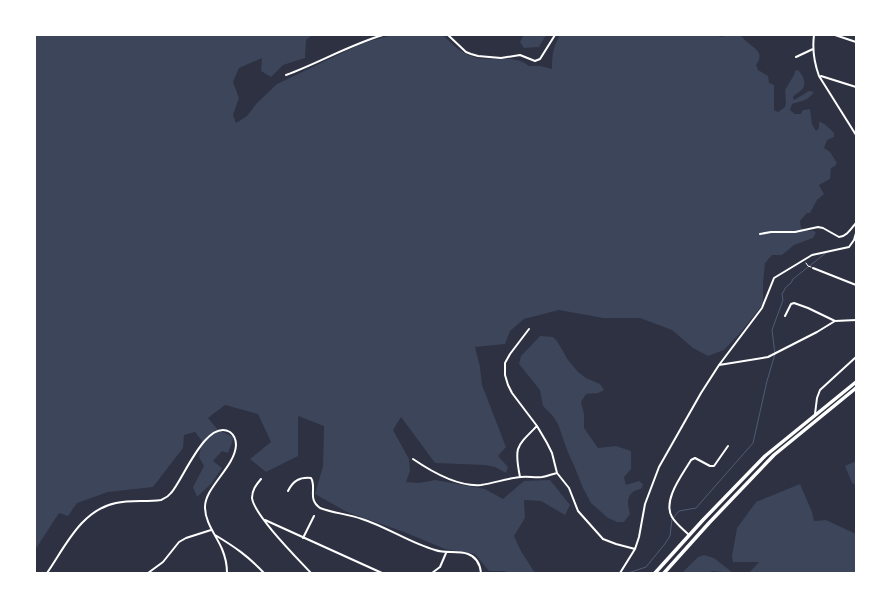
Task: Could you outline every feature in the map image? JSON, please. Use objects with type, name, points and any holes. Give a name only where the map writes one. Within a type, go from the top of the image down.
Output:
[{"type":"highway","points":[[655,573],[764,456],[856,382]]},
{"type":"highway","points":[[664,573],[708,523],[774,454],[856,388]]},
{"type":"street","points":[[286,75],[350,47],[383,35]]},
{"type":"street","points":[[448,35],[466,52],[471,54],[501,58],[520,55],[535,61],[540,59],[555,35]]},
{"type":"street","points":[[814,35],[813,49],[815,66],[856,135]]},
{"type":"street","points":[[835,35],[856,42]]},
{"type":"street","points":[[796,57],[813,49]]},
{"type":"street","points":[[820,76],[856,87]]},
{"type":"street","points":[[760,234],[771,232],[795,232],[818,227],[823,228],[841,238],[844,237],[856,223]]},
{"type":"street","points":[[620,573],[635,549],[639,537],[645,504],[658,467],[701,392],[719,365],[762,308],[774,278],[807,258],[819,253],[849,247],[854,240],[856,233]]},
{"type":"street","points":[[813,268],[856,285]]},
{"type":"street","points":[[785,316],[791,304],[794,303],[835,321],[856,320]]},
{"type":"street","points":[[719,365],[768,358],[835,321]]},
{"type":"street","points":[[529,329],[505,363],[505,376],[512,393],[537,426],[552,453],[557,473],[572,493],[576,509],[607,542],[635,549]]},
{"type":"street","points":[[815,415],[817,398],[820,390],[856,357]]},
{"type":"street","points":[[520,477],[516,460],[518,448],[537,426]]},
{"type":"street","points":[[47,573],[78,527],[92,513],[114,503],[162,500],[167,498],[177,485],[198,450],[209,436],[214,432],[225,430],[231,433],[234,437],[235,448],[230,460],[208,495],[206,501],[206,513],[211,530],[222,549],[226,561],[227,573]]},
{"type":"street","points":[[689,535],[672,516],[669,507],[673,492],[691,460],[695,458],[710,466],[714,466],[728,446]]},
{"type":"street","points":[[413,459],[428,470],[465,484],[483,485],[520,477],[542,477],[557,473]]},
{"type":"street","points":[[288,491],[293,482],[309,478],[312,481],[313,500],[316,506],[362,519],[433,550],[446,553],[462,552],[469,554],[480,564],[481,573]]},
{"type":"street","points":[[261,479],[255,486],[252,499],[258,511],[311,573]]},
{"type":"street","points":[[303,538],[314,516]]},
{"type":"street","points":[[265,520],[382,573]]},
{"type":"street","points":[[148,573],[163,562],[179,542],[186,538],[211,530]]},
{"type":"street","points":[[214,534],[237,548],[252,560],[264,573]]},
{"type":"street","points":[[432,573],[440,567],[446,553]]},
{"type":"shaded area","points":[[35,35],[312,35],[306,40],[305,58],[283,65],[271,77],[261,71],[262,58],[239,68],[233,82],[239,98],[233,115],[236,123],[247,116],[257,103],[277,84],[363,43],[392,35],[443,35],[458,49],[472,57],[484,59],[511,59],[523,62],[529,66],[540,66],[552,69],[553,51],[560,35],[715,35],[722,37],[727,35],[741,35],[760,55],[756,65],[758,70],[768,76],[769,83],[774,85],[774,110],[778,112],[785,107],[785,90],[795,71],[798,70],[804,78],[804,86],[801,91],[793,97],[794,100],[809,91],[814,92],[807,99],[792,104],[790,110],[795,114],[801,114],[803,110],[810,109],[812,124],[816,131],[819,128],[819,122],[834,133],[834,137],[827,140],[824,148],[830,152],[837,163],[831,168],[830,179],[819,185],[824,194],[817,200],[810,213],[807,213],[800,221],[801,228],[814,231],[816,233],[813,238],[794,245],[782,255],[772,255],[765,263],[763,304],[741,332],[724,350],[708,356],[693,348],[672,330],[640,318],[603,318],[559,310],[524,319],[510,331],[505,344],[475,347],[480,367],[482,385],[506,447],[498,456],[508,467],[506,473],[495,467],[485,465],[435,463],[401,417],[393,430],[409,459],[410,471],[406,482],[419,483],[435,480],[485,489],[503,499],[524,481],[550,480],[570,505],[565,515],[541,501],[524,500],[525,518],[514,536],[521,551],[535,573],[507,573],[505,571],[489,571],[475,554],[445,549],[404,532],[347,512],[315,494],[323,466],[324,426],[298,416],[298,456],[266,472],[250,459],[271,442],[258,414],[225,405],[208,418],[218,430],[234,437],[228,453],[222,451],[213,461],[222,468],[211,484],[197,497],[193,487],[204,466],[199,457],[202,441],[195,432],[184,435],[183,448],[153,487],[108,492],[77,503],[68,516],[59,513],[35,550]]},
{"type":"shaded area","points":[[524,35],[546,35],[539,47],[524,48],[520,42]]},
{"type":"shaded area","points":[[540,336],[553,337],[578,372],[586,378],[600,384],[604,390],[598,393],[586,394],[581,402],[584,414],[584,428],[598,448],[616,446],[631,451],[631,469],[624,477],[626,485],[639,481],[643,484],[642,488],[634,491],[628,499],[630,514],[624,522],[617,522],[608,518],[591,503],[567,450],[558,424],[543,406],[540,390],[519,364],[521,356]]},
{"type":"shaded area","points":[[856,461],[856,485],[852,483],[845,466]]},
{"type":"shaded area","points":[[800,484],[812,512],[814,521],[826,520],[856,534],[856,573],[749,573],[759,562],[733,562],[732,556],[737,528],[756,502]]},
{"type":"shaded area","points":[[704,555],[714,558],[733,573],[713,571],[707,573],[682,573],[698,557]]},
{"type":"waterway","points":[[628,573],[646,567],[670,536],[672,519],[679,511],[696,508],[753,443],[767,381],[775,354],[772,330],[783,300],[782,294],[793,279],[827,252]]}]
